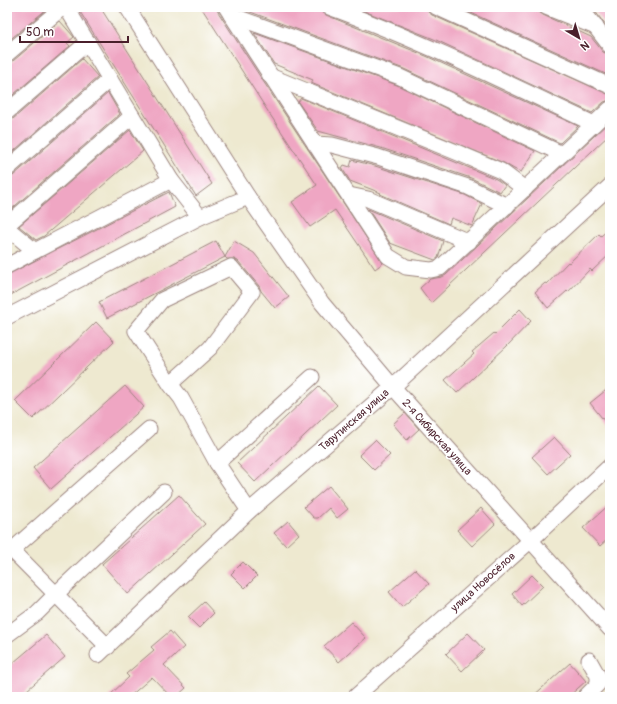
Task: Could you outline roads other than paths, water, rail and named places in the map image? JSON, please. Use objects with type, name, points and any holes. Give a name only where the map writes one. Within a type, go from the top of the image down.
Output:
[{"type":"street","points":[[7,54],[63,7]]},
{"type":"street","points":[[66,7],[171,180],[200,217]]},
{"type":"street","name":"2-я Сибирская улица","points":[[127,7],[248,197],[322,303],[393,387],[610,628]]},
{"type":"street","points":[[329,7],[462,62],[594,124]]},
{"type":"street","points":[[436,7],[610,86]]},
{"type":"street","points":[[546,7],[596,27]]},
{"type":"street","points":[[580,7],[610,46]]},
{"type":"street","points":[[228,11],[388,256],[406,267],[431,270],[440,268],[610,109]]},
{"type":"street","points":[[228,11],[400,77],[562,154]]},
{"type":"street","points":[[7,112],[88,42]]},
{"type":"street","points":[[270,76],[501,171],[525,189]]},
{"type":"street","points":[[7,169],[110,79]]},
{"type":"street","points":[[7,225],[132,116]]},
{"type":"street","points":[[315,144],[332,145],[378,157],[468,187],[507,206]]},
{"type":"street","points":[[7,266],[171,180]]},
{"type":"street","name":"Тарутинская улица","points":[[56,594],[103,651],[249,511],[393,387],[610,186]]},
{"type":"street","points":[[348,195],[368,198],[468,242]]},
{"type":"street","points":[[7,317],[200,217],[248,197]]},
{"type":"street","points":[[7,228],[35,251]]},
{"type":"street","points":[[170,384],[210,348],[252,292],[231,267],[162,300],[136,331],[170,384],[181,398],[218,463],[249,511]]},
{"type":"street","points":[[218,463],[312,377]]},
{"type":"street","points":[[56,594],[10,552],[149,429]]},
{"type":"street","name":"улица Новосёлов","points":[[355,697],[610,466]]},
{"type":"street","points":[[7,635],[37,613],[164,492]]},
{"type":"street","points":[[585,697],[598,684],[598,676],[589,660]]}]
